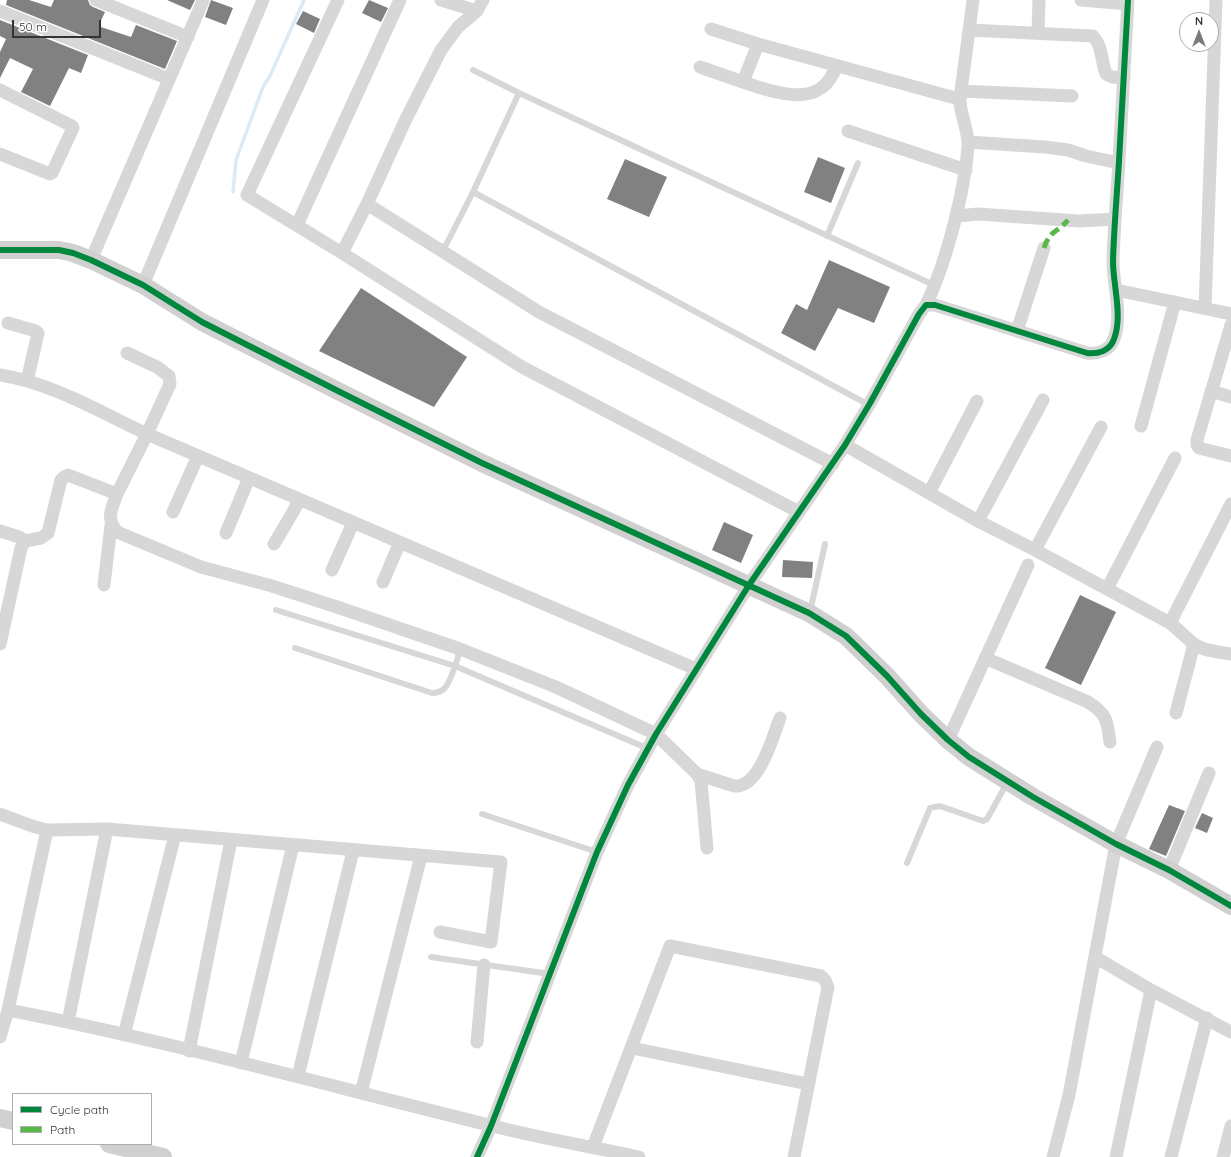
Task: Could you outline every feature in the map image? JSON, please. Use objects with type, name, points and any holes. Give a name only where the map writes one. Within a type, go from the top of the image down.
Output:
[{"type":"street","points":[[96,0],[188,37]]},
{"type":"street","points":[[143,285],[263,0]]},
{"type":"street","points":[[338,0],[247,195],[342,253],[522,367],[799,512]]},
{"type":"street","points":[[296,225],[400,0]]},
{"type":"street","points":[[442,0],[480,5]]},
{"type":"street","points":[[477,1157],[491,1126],[597,852],[628,785],[656,734],[749,585],[845,445],[936,286],[949,248],[966,170],[968,142],[960,95],[973,0]]},
{"type":"street","points":[[1038,0],[1038,34]]},
{"type":"street","points":[[926,305],[935,305],[1087,353],[1094,354],[1102,352],[1114,341],[1117,329],[1116,290],[1113,263],[1114,219],[1119,163],[1128,2],[1081,0]]},
{"type":"street","points":[[1205,308],[1216,0]]},
{"type":"street","points":[[91,260],[203,1]]},
{"type":"street","points":[[342,253],[367,204],[405,121],[441,50],[458,27],[480,5]]},
{"type":"street","points":[[0,11],[170,79]]},
{"type":"street","points":[[710,29],[837,66],[960,95],[1072,96]]},
{"type":"street","points":[[969,30],[1094,36],[1099,42],[1106,74],[1112,77],[1124,78]]},
{"type":"street","points":[[743,82],[758,44]]},
{"type":"street","points":[[700,67],[775,92],[808,95],[821,89],[829,81],[837,66]]},
{"type":"street","points":[[0,90],[72,126],[73,128],[52,173],[50,174],[0,154]]},
{"type":"street","points":[[848,131],[966,170]]},
{"type":"street","points":[[968,142],[1068,150],[1086,156],[1119,163]]},
{"type":"street","points":[[367,204],[539,312],[833,464]]},
{"type":"street","points":[[957,216],[978,214],[1079,221],[1114,219]]},
{"type":"street","points":[[1017,331],[1044,248]]},
{"type":"street","points":[[0,250],[59,250],[73,253],[91,260],[143,285],[202,322],[361,403],[482,462],[809,614],[846,636],[887,676],[921,714],[948,740],[970,757],[1008,782],[1116,844],[1169,870],[1231,906]]},
{"type":"street","points":[[1116,290],[1231,314]]},
{"type":"street","points":[[1141,426],[1175,302]]},
{"type":"street","points":[[8,323],[36,331],[38,333],[27,381]]},
{"type":"street","points":[[1231,325],[1197,440],[1197,445],[1200,448],[1231,456]]},
{"type":"street","points":[[104,585],[111,524],[110,512],[117,494],[170,384],[169,376],[156,367],[127,353]]},
{"type":"street","points":[[0,375],[27,381],[58,392],[147,434],[299,500],[696,669]]},
{"type":"street","points":[[1211,391],[1231,397]]},
{"type":"street","points":[[978,521],[1043,400]]},
{"type":"street","points":[[929,493],[977,402]]},
{"type":"street","points":[[1035,550],[1101,427]]},
{"type":"street","points":[[845,445],[978,521],[1170,623],[1181,631],[1194,644],[1203,648],[1231,654]]},
{"type":"street","points":[[173,512],[198,456]]},
{"type":"street","points":[[1107,589],[1175,458]]},
{"type":"street","points":[[0,644],[21,548],[25,541],[41,538],[48,533],[61,480],[68,476],[117,494]]},
{"type":"street","points":[[226,533],[249,478]]},
{"type":"street","points":[[274,544],[299,500]]},
{"type":"street","points":[[1170,623],[1231,504]]},
{"type":"street","points":[[332,570],[353,522]]},
{"type":"street","points":[[111,524],[117,532],[201,567],[272,586],[460,650],[556,687],[656,734],[697,774],[701,781],[707,848]]},
{"type":"street","points":[[0,531],[19,536],[25,541]]},
{"type":"street","points":[[383,582],[400,542]]},
{"type":"street","points":[[948,740],[1028,565]]},
{"type":"street","points":[[1176,713],[1194,644]]},
{"type":"street","points":[[985,658],[1088,702],[1100,710],[1108,726],[1110,742]]},
{"type":"street","points":[[697,774],[736,786],[748,783],[758,771],[765,758],[780,718]]},
{"type":"street","points":[[1053,1157],[1069,1095],[1116,844],[1157,747]]},
{"type":"street","points":[[1169,870],[1209,773]]},
{"type":"street","points":[[0,814],[47,830],[107,829],[354,851],[501,862],[491,942],[440,932]]},
{"type":"street","points":[[68,1022],[107,829]]},
{"type":"street","points":[[0,1037],[8,1010],[47,830]]},
{"type":"street","points":[[124,1035],[175,835]]},
{"type":"street","points":[[189,1051],[231,840]]},
{"type":"street","points":[[241,1063],[293,845]]},
{"type":"street","points":[[298,1076],[354,851]]},
{"type":"street","points":[[361,1093],[422,856]]},
{"type":"street","points":[[593,1147],[670,946],[821,976],[825,980],[828,987],[794,1157]]},
{"type":"street","points":[[1095,957],[1151,990],[1207,1018],[1231,1032]]},
{"type":"street","points":[[477,1042],[484,965]]},
{"type":"street","points":[[1116,1157],[1151,990]]},
{"type":"street","points":[[8,1010],[68,1022],[298,1076],[491,1126],[639,1157]]},
{"type":"street","points":[[1171,1157],[1207,1018]]},
{"type":"street","points":[[632,1048],[808,1084]]},
{"type":"street","points":[[0,1118],[12,1121]]},
{"type":"street","points":[[1223,1157],[1231,1126]]},
{"type":"street","points":[[113,1145],[163,1157]]},
{"type":"lane","points":[[473,70],[519,93],[936,286]]},
{"type":"lane","points":[[441,250],[447,243],[473,192],[519,93]]},
{"type":"lane","points":[[827,236],[858,163]]},
{"type":"lane","points":[[473,192],[869,405]]},
{"type":"lane","points":[[809,614],[825,544]]},
{"type":"lane","points":[[276,610],[455,666],[649,749]]},
{"type":"lane","points":[[295,648],[432,693],[437,693],[444,689],[455,666],[460,650]]},
{"type":"lane","points":[[907,863],[930,808],[940,806],[983,821],[988,819],[1008,782]]},
{"type":"lane","points":[[482,814],[597,852]]},
{"type":"lane","points":[[430,957],[550,974]]},
{"type":"building","points":[[7,0],[29,0],[51,7],[54,0],[88,0],[90,5],[105,12],[99,25],[101,27],[131,37],[136,25],[177,41],[165,69],[6,5]]},
{"type":"building","points":[[167,0],[195,0],[190,10]]},
{"type":"building","points":[[211,0],[233,8],[226,25],[205,17]]},
{"type":"building","points":[[369,0],[388,8],[381,22],[362,13]]},
{"type":"building","points":[[303,11],[320,19],[314,33],[296,24]]},
{"type":"building","points":[[0,20],[88,55],[81,73],[69,68],[50,106],[21,92],[33,69],[10,58],[0,78],[0,52],[6,39],[0,36]]},
{"type":"building","points":[[818,157],[845,168],[831,203],[804,192]]},
{"type":"building","points":[[625,159],[667,177],[649,217],[607,199]]},
{"type":"building","points":[[829,260],[890,287],[874,323],[838,308],[815,351],[781,333],[796,304],[807,310]]},
{"type":"building","points":[[361,288],[467,357],[434,407],[319,351]]},
{"type":"building","points":[[724,522],[753,535],[741,563],[712,550]]},
{"type":"building","points":[[783,560],[813,562],[812,578],[782,577]]},
{"type":"building","points":[[1080,595],[1116,612],[1081,685],[1045,668]]},
{"type":"building","points":[[1169,805],[1185,811],[1166,856],[1149,849]]},
{"type":"building","points":[[1202,813],[1213,818],[1207,833],[1195,828]]},
{"type":"waterway","points":[[233,192],[236,160],[263,87],[270,76],[304,0]]},
{"type":"marked path","points":[[1044,248],[1051,235],[1068,220]]},
{"type":"cycle path","points":[[477,1157],[491,1126],[597,852],[628,785],[656,734],[749,585],[845,445],[869,405],[919,314],[926,305],[935,305],[1087,353],[1103,351],[1112,343],[1117,330],[1118,320],[1113,261],[1128,0]]},
{"type":"cycle path","points":[[0,250],[59,250],[73,253],[91,260],[143,285],[202,322],[482,463],[809,613],[846,636],[887,676],[921,714],[948,740],[969,757],[1033,797],[1116,844],[1169,870],[1231,906]]}]
